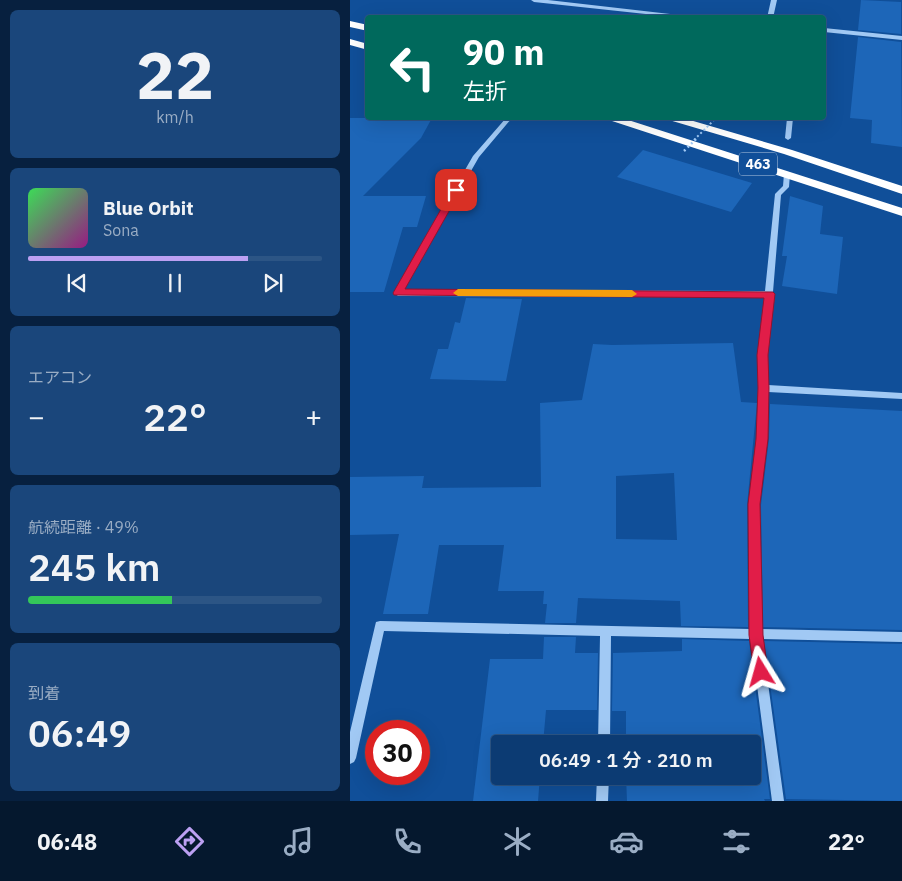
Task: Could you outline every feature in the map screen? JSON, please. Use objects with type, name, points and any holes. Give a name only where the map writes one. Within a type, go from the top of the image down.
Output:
[{"type":"highway","points":[[350,24],[365,27]]},
{"type":"highway","points":[[350,42],[365,46]]},
{"type":"highway","name":"463","points":[[619,120],[902,212]]},
{"type":"highway","name":"463","points":[[680,120],[788,152],[902,190]]},
{"type":"street","points":[[534,0],[675,15]]},
{"type":"street","points":[[771,15],[774,0]]},
{"type":"street","points":[[826,30],[902,38]]},
{"type":"street","points":[[507,120],[476,156],[398,293],[770,294]]},
{"type":"street","points":[[788,138],[790,120]]},
{"type":"street","points":[[778,801],[756,635],[754,504],[762,439],[763,355],[778,194],[786,187],[786,174]]},
{"type":"street","points":[[764,388],[902,396]]},
{"type":"street","points":[[350,758],[380,626],[902,637]]},
{"type":"street","points":[[604,735],[606,631]]},
{"type":"street","points":[[602,801],[603,785]]},
{"type":"path","points":[[684,152],[714,120]]},
{"type":"building","points":[[861,0],[901,2],[901,34],[858,30]]},
{"type":"building","points":[[858,37],[901,42],[902,147],[871,143],[872,120],[850,118]]},
{"type":"building","points":[[350,118],[365,118],[365,120],[431,120],[421,138],[363,196],[426,196],[417,227],[403,227],[384,292],[350,292]]},
{"type":"building","points":[[643,150],[752,183],[731,212],[617,177]]},
{"type":"building","points":[[790,196],[823,206],[820,234],[843,237],[837,294],[782,286],[787,256],[782,256]]},
{"type":"building","points":[[466,298],[522,299],[506,381],[430,379],[438,349],[448,349],[455,322],[460,323]]},
{"type":"building","points":[[733,343],[741,402],[757,403],[747,505],[748,627],[681,626],[680,601],[578,598],[576,623],[545,623],[547,604],[543,604],[544,591],[498,591],[504,545],[439,545],[428,614],[383,614],[399,534],[350,535],[350,477],[424,476],[422,488],[541,487],[540,403],[582,400],[593,344]],"holes":[[[674,473],[677,540],[616,539],[616,476]]]},
{"type":"building","points":[[770,404],[902,411],[902,630],[763,627],[761,505],[769,439]]},
{"type":"building","points":[[544,637],[576,637],[575,653],[598,653],[597,710],[546,710],[544,735],[491,735],[491,785],[539,785],[538,801],[473,801],[490,659],[543,659]]},
{"type":"building","points":[[682,639],[749,641],[770,799],[764,799],[765,801],[627,801],[626,785],[761,785],[761,735],[626,735],[626,711],[612,711],[613,653],[682,651]]},
{"type":"building","points":[[764,641],[902,644],[902,801],[786,799]]},
{"type":"slow traffic","points":[[458,293],[632,294]]},
{"type":"route","points":[[456,190],[398,293],[770,294],[763,355],[762,439],[754,504],[756,635],[761,672]]}]
